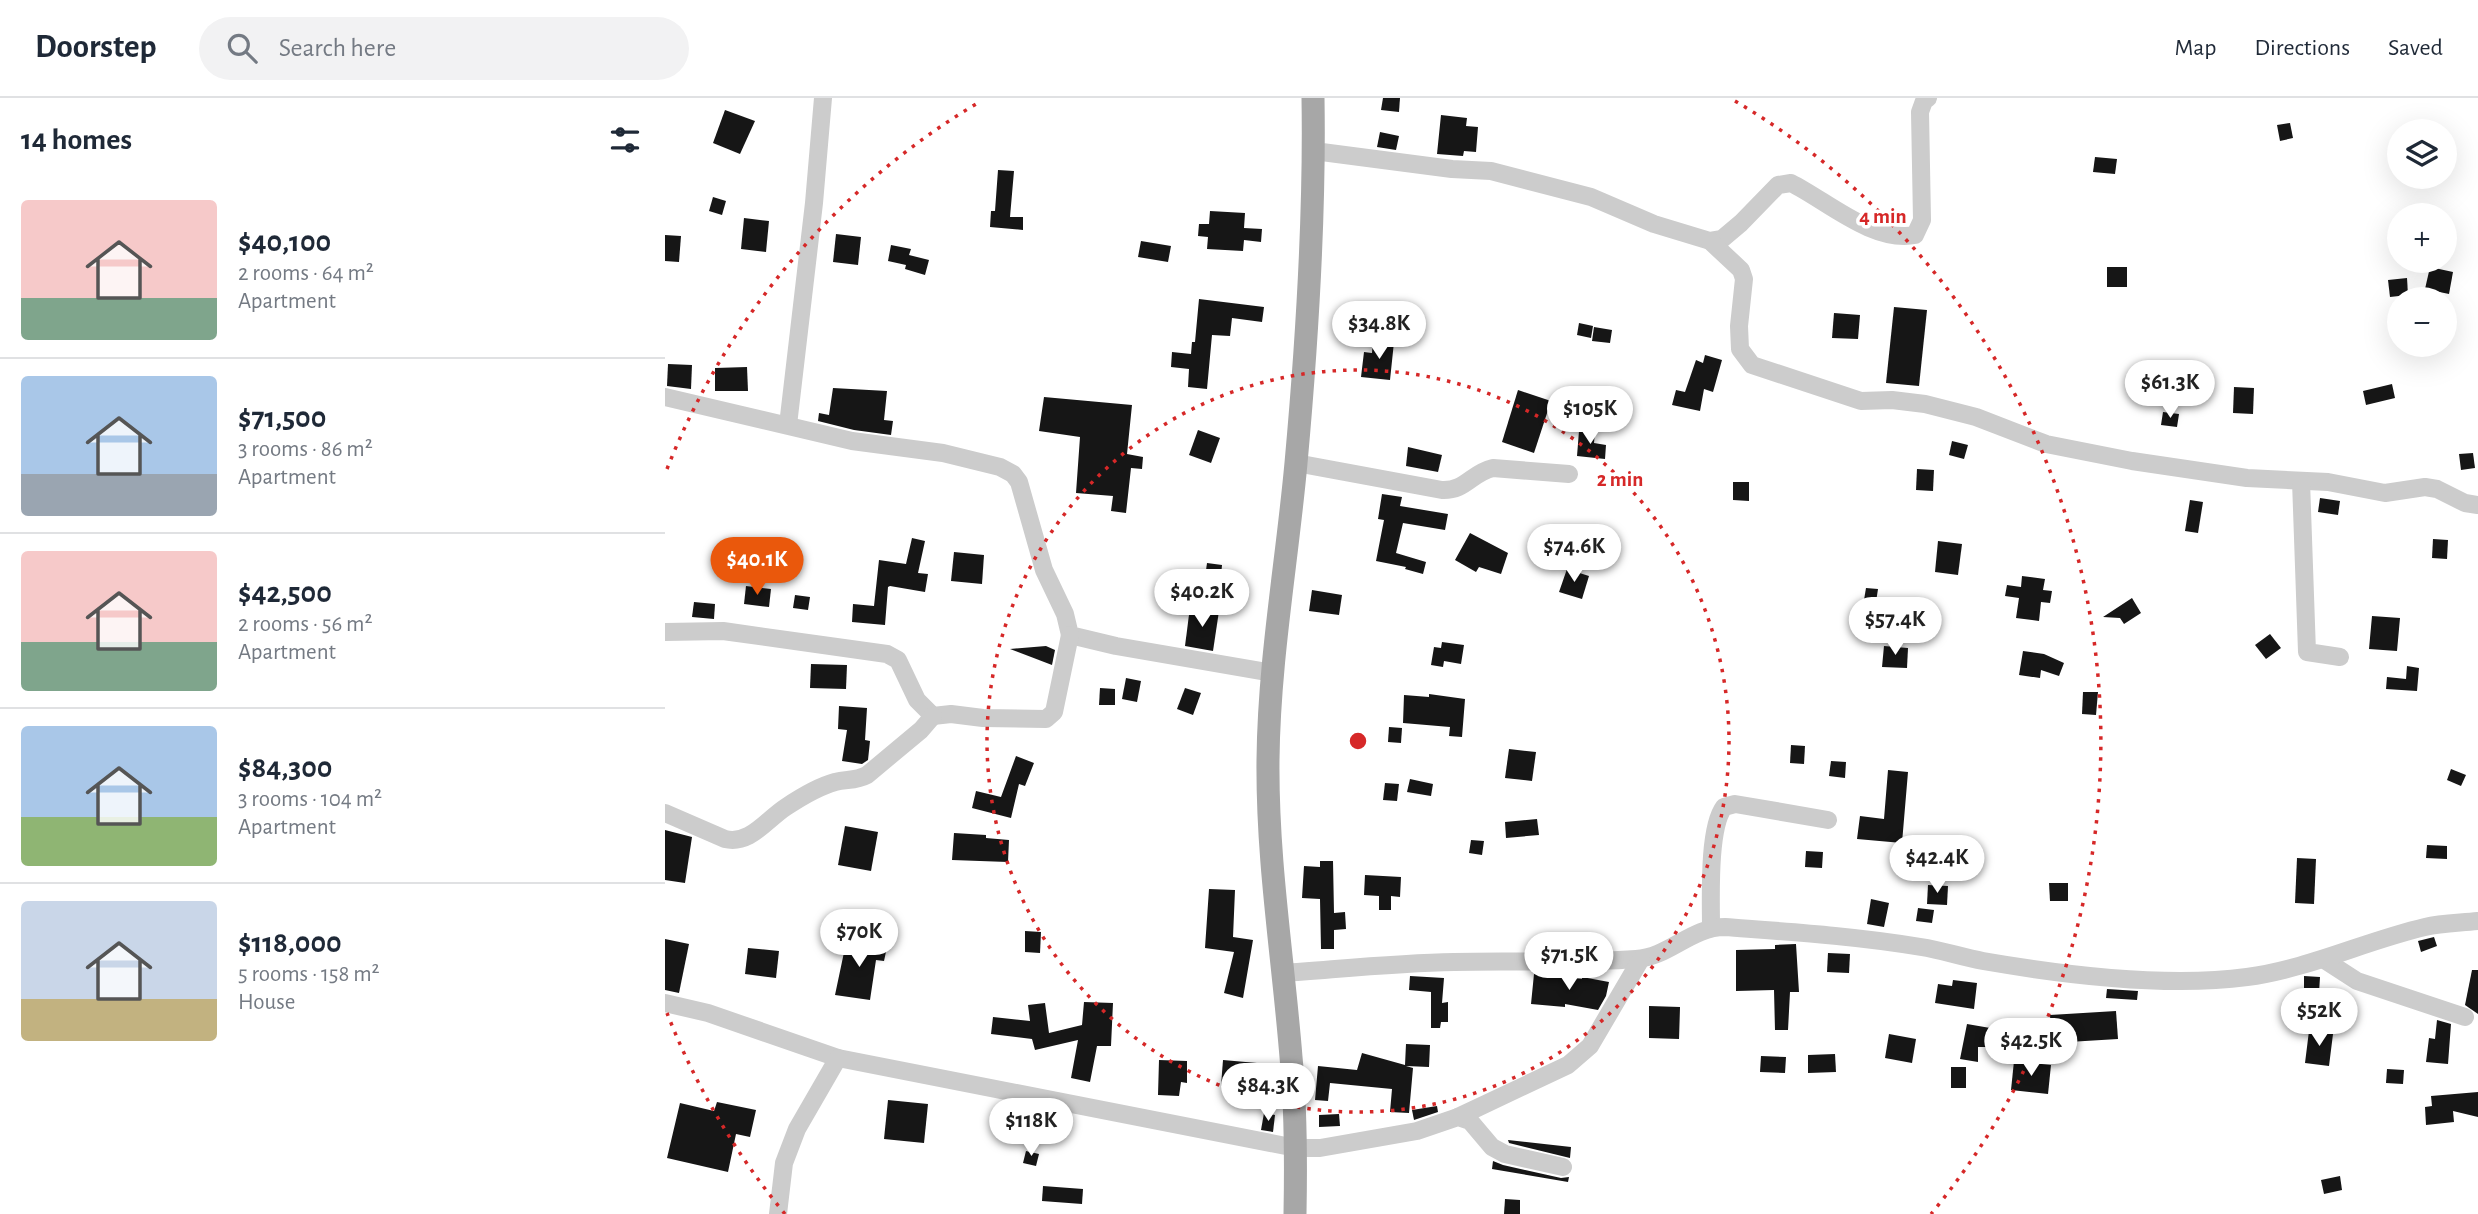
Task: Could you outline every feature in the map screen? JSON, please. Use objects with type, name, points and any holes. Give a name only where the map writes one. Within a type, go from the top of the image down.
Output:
[{"type":"main road","points":[[1295,1214],[1296,1149],[1292,1059],[1271,867],[1268,760],[1272,673],[1296,463],[1310,247],[1313,98]]},
{"type":"street","points":[[788,425],[811,230],[823,98]]},
{"type":"street","points":[[1710,241],[1722,239],[1778,184],[1791,183],[1869,228],[1891,236],[1915,235],[1922,220],[1920,112],[1928,98]]},
{"type":"street","points":[[1314,151],[1452,169],[1491,171],[1591,197],[1654,224],[1710,241],[1741,270],[1744,279],[1739,326],[1740,349],[1752,365],[1861,401],[1924,404],[1976,417],[2046,444],[2132,461],[2247,478],[2328,482],[2385,493],[2425,487],[2437,489],[2465,503],[2478,505]]},
{"type":"street","points":[[665,397],[852,441],[943,453],[1000,467],[1013,474],[1024,493],[1030,527],[1044,570],[1065,614],[1070,635],[1051,717],[933,716],[921,730],[867,775],[858,780],[835,782],[810,792],[772,816],[745,839],[725,839],[665,813]]},
{"type":"street","points":[[1296,463],[1442,490],[1459,489],[1482,470],[1493,468],[1569,474]]},
{"type":"street","points":[[2301,481],[2307,652],[2340,657]]},
{"type":"street","points":[[665,632],[723,631],[887,654],[898,660],[917,700],[933,716]]},
{"type":"street","points":[[1070,635],[1116,646],[1272,673]]},
{"type":"street","points":[[1711,927],[1717,819],[1724,807],[1735,804],[1828,820]]},
{"type":"street","points":[[1283,973],[1454,961],[1554,963],[1640,959],[1711,927],[1850,936],[1925,948],[1981,961],[2131,979],[2187,980],[2247,977],[2323,959],[2426,926],[2478,921]]},
{"type":"street","points":[[665,1003],[708,1013],[838,1058],[1296,1149],[1320,1149],[1417,1131],[1458,1117],[1568,1065],[1590,1046],[1640,959]]},
{"type":"street","points":[[2323,959],[2357,981],[2465,1017]]},
{"type":"street","points":[[778,1214],[784,1163],[788,1152],[797,1129],[838,1058]]},
{"type":"street","points":[[1458,1117],[1470,1121],[1492,1147],[1505,1154],[1563,1167]]},
{"type":"building","points":[[1383,98],[1400,98],[1399,112],[1381,110]]},
{"type":"building","points":[[725,110],[755,121],[740,154],[713,143]]},
{"type":"building","points":[[1441,115],[1467,118],[1466,126],[1478,127],[1476,152],[1464,151],[1463,156],[1437,154]]},
{"type":"building","points":[[2290,123],[2293,138],[2280,141],[2277,125]]},
{"type":"building","points":[[1380,132],[1399,136],[1396,150],[1377,147]]},
{"type":"building","points":[[2095,157],[2117,159],[2115,174],[2093,172]]},
{"type":"building","points":[[998,170],[1014,171],[1010,217],[1023,217],[1023,230],[990,227],[991,211],[995,211]]},
{"type":"building","points":[[713,197],[726,201],[722,215],[709,211]]},
{"type":"building","points":[[1210,211],[1245,213],[1244,228],[1262,229],[1261,242],[1244,240],[1243,251],[1207,249],[1208,237],[1198,236],[1199,224],[1209,224]]},
{"type":"building","points":[[744,218],[769,221],[766,252],[741,249]]},
{"type":"building","points":[[836,234],[861,237],[858,265],[833,262]]},
{"type":"building","points":[[665,235],[681,236],[679,262],[665,261]]},
{"type":"building","points":[[1141,241],[1171,246],[1168,262],[1138,257]]},
{"type":"building","points":[[891,245],[911,249],[909,255],[929,260],[925,275],[905,269],[906,265],[888,261]]},
{"type":"building","points":[[2107,267],[2127,267],[2127,287],[2107,287]]},
{"type":"building","points":[[2429,273],[2453,273],[2450,287],[2425,287]]},
{"type":"building","points":[[2407,278],[2408,287],[2389,287],[2388,280]]},
{"type":"building","points":[[1199,299],[1264,307],[1262,322],[1232,318],[1230,336],[1212,335],[1207,389],[1188,387],[1189,369],[1171,367],[1172,352],[1191,354],[1192,342],[1195,342]]},
{"type":"building","points":[[1894,307],[1927,310],[1919,386],[1886,383]]},
{"type":"building","points":[[1834,313],[1860,315],[1858,339],[1832,338]]},
{"type":"building","points":[[1579,323],[1593,326],[1591,338],[1577,335]]},
{"type":"building","points":[[1594,327],[1612,330],[1610,343],[1592,341]]},
{"type":"building","points":[[1373,340],[1394,342],[1390,380],[1361,377],[1364,352],[1372,353]]},
{"type":"building","points":[[1705,355],[1722,360],[1713,392],[1704,389],[1700,411],[1672,405],[1676,390],[1685,392],[1696,360],[1703,363]]},
{"type":"building","points":[[668,364],[692,365],[691,389],[667,386]]},
{"type":"building","points":[[747,367],[748,391],[715,391],[715,368]]},
{"type":"building","points":[[2392,384],[2395,398],[2366,405],[2363,391]]},
{"type":"building","points":[[2234,387],[2254,388],[2253,414],[2233,413]]},
{"type":"building","points":[[833,388],[887,391],[884,420],[893,421],[891,435],[818,421],[819,413],[829,415]]},
{"type":"building","points":[[1518,390],[1551,401],[1534,453],[1502,442]]},
{"type":"building","points":[[1044,397],[1132,405],[1127,454],[1143,457],[1142,469],[1131,468],[1126,513],[1111,511],[1113,496],[1076,493],[1080,437],[1039,431]]},
{"type":"building","points":[[2163,412],[2179,414],[2177,427],[2161,425]]},
{"type":"building","points":[[1198,430],[1220,438],[1211,463],[1189,455]]},
{"type":"building","points":[[1579,431],[1595,432],[1594,443],[1606,445],[1605,459],[1577,456]]},
{"type":"building","points":[[1952,441],[1968,445],[1964,459],[1949,455]]},
{"type":"building","points":[[1408,447],[1442,455],[1438,472],[1406,466]]},
{"type":"building","points":[[2473,453],[2475,468],[2461,470],[2459,454]]},
{"type":"building","points":[[1917,469],[1934,470],[1933,491],[1916,490]]},
{"type":"building","points":[[1733,482],[1749,482],[1749,501],[1733,500]]},
{"type":"building","points":[[1382,494],[1402,497],[1400,506],[1448,514],[1445,530],[1403,523],[1396,553],[1426,562],[1423,574],[1405,569],[1406,567],[1376,561],[1384,520],[1378,519]]},
{"type":"building","points":[[2320,498],[2340,501],[2338,515],[2318,512]]},
{"type":"building","points":[[2190,500],[2203,502],[2198,533],[2185,531]]},
{"type":"building","points":[[1470,533],[1508,553],[1501,574],[1479,567],[1476,572],[1455,560]]},
{"type":"building","points":[[912,538],[925,541],[918,573],[928,574],[925,592],[890,586],[885,625],[852,622],[853,604],[874,606],[879,560],[906,564]]},
{"type":"building","points":[[2433,539],[2448,540],[2447,559],[2432,558]]},
{"type":"building","points":[[1938,541],[1962,544],[1958,575],[1935,572]]},
{"type":"building","points":[[954,552],[984,555],[982,584],[951,581]]},
{"type":"building","points":[[1207,563],[1222,565],[1220,587],[1204,585]]},
{"type":"building","points":[[1567,569],[1589,576],[1582,599],[1559,592]]},
{"type":"building","points":[[2022,576],[2045,579],[2043,590],[2052,591],[2050,603],[2041,602],[2039,621],[2016,618],[2019,598],[2005,596],[2007,585],[2021,587]]},
{"type":"building","points":[[746,586],[771,589],[769,607],[744,604]]},
{"type":"building","points":[[1866,588],[1878,589],[1876,602],[1864,600]]},
{"type":"building","points":[[1312,590],[1342,595],[1339,615],[1309,611]]},
{"type":"building","points":[[795,595],[810,597],[808,610],[793,608]]},
{"type":"building","points":[[2132,598],[2141,613],[2124,624],[2120,618],[2103,617]]},
{"type":"building","points":[[694,602],[715,604],[714,619],[692,617]]},
{"type":"building","points":[[1190,607],[1219,611],[1213,651],[1185,646]]},
{"type":"building","points":[[2372,616],[2400,618],[2397,651],[2369,649]]},
{"type":"building","points":[[2270,634],[2281,648],[2266,659],[2255,645]]},
{"type":"building","points":[[1442,642],[1464,645],[1461,664],[1444,661],[1443,667],[1431,665],[1434,647],[1441,648]]},
{"type":"building","points":[[1046,646],[1055,650],[1052,665],[1010,649]]},
{"type":"building","points":[[1884,646],[1908,648],[1907,668],[1882,667]]},
{"type":"building","points":[[2023,651],[2044,654],[2064,663],[2059,676],[2041,670],[2040,678],[2019,675]]},
{"type":"building","points":[[811,664],[847,665],[846,689],[810,688]]},
{"type":"building","points":[[2407,666],[2419,668],[2417,691],[2386,689],[2387,677],[2406,679]]},
{"type":"building","points":[[1126,678],[1141,681],[1137,702],[1122,699]]},
{"type":"building","points":[[1100,688],[1115,689],[1115,705],[1099,705]]},
{"type":"building","points":[[1185,688],[1201,693],[1193,715],[1177,709]]},
{"type":"building","points":[[2083,692],[2098,692],[2096,715],[2082,714]]},
{"type":"building","points":[[1429,694],[1465,699],[1462,737],[1449,736],[1450,727],[1403,723],[1404,695],[1429,697]]},
{"type":"building","points":[[839,706],[867,708],[865,740],[870,741],[868,760],[862,764],[842,761],[847,730],[838,729]]},
{"type":"building","points":[[1389,727],[1402,728],[1401,743],[1388,742]]},
{"type":"building","points":[[1791,745],[1805,746],[1804,764],[1790,763]]},
{"type":"building","points":[[1509,749],[1536,752],[1532,781],[1505,778]]},
{"type":"building","points":[[1016,756],[1034,763],[1025,786],[1019,784],[1011,818],[972,808],[976,791],[1001,797]]},
{"type":"building","points":[[1831,761],[1846,762],[1845,778],[1829,776]]},
{"type":"building","points":[[2451,769],[2466,775],[2461,786],[2447,780]]},
{"type":"building","points":[[1888,770],[1908,772],[1902,843],[1857,839],[1860,816],[1884,819]]},
{"type":"building","points":[[1410,779],[1433,784],[1431,796],[1407,792]]},
{"type":"building","points":[[1385,783],[1399,784],[1397,801],[1383,800]]},
{"type":"building","points":[[1537,819],[1539,835],[1506,838],[1505,822]]},
{"type":"building","points":[[845,826],[878,832],[871,871],[838,865]]},
{"type":"building","points":[[665,830],[692,837],[685,883],[665,880]]},
{"type":"building","points":[[954,833],[1009,840],[1008,862],[952,860]]},
{"type":"building","points":[[1471,840],[1484,841],[1482,855],[1469,853]]},
{"type":"building","points":[[2427,845],[2447,846],[2447,859],[2426,858]]},
{"type":"building","points":[[1806,851],[1823,852],[1822,868],[1805,867]]},
{"type":"building","points":[[2297,858],[2316,859],[2314,904],[2295,903]]},
{"type":"building","points":[[1320,861],[1333,861],[1334,913],[1345,912],[1346,929],[1334,930],[1334,949],[1321,949],[1320,899],[1302,898],[1304,866],[1320,867]]},
{"type":"building","points":[[1365,875],[1401,877],[1400,897],[1391,896],[1391,910],[1379,910],[1379,896],[1364,895]]},
{"type":"building","points":[[2049,883],[2068,883],[2068,901],[2050,901]]},
{"type":"building","points":[[1928,885],[1948,886],[1947,905],[1927,904]]},
{"type":"building","points":[[1209,889],[1235,890],[1233,937],[1253,940],[1243,998],[1224,993],[1234,952],[1205,948]]},
{"type":"building","points":[[1871,899],[1889,903],[1884,927],[1867,924]]},
{"type":"building","points":[[1918,908],[1934,910],[1932,923],[1916,921]]},
{"type":"building","points":[[1025,931],[1041,932],[1040,953],[1025,952]]},
{"type":"building","points":[[1561,936],[1582,936],[1582,950],[1561,950]]},
{"type":"building","points":[[2434,937],[2437,946],[2421,952],[2418,941]]},
{"type":"building","points":[[847,938],[887,947],[884,961],[876,960],[870,1000],[835,995]]},
{"type":"building","points":[[665,939],[689,944],[679,993],[665,990]]},
{"type":"building","points":[[1796,944],[1799,992],[1790,992],[1788,1030],[1775,1030],[1774,990],[1736,991],[1736,950],[1775,949],[1775,945]]},
{"type":"building","points":[[748,948],[779,951],[776,978],[745,974]]},
{"type":"building","points":[[1828,953],[1850,954],[1849,973],[1827,972]]},
{"type":"building","points":[[2472,970],[2478,970],[2478,1014],[2465,1005]]},
{"type":"building","points":[[1534,974],[1582,977],[1609,982],[1606,996],[1598,1010],[1565,1004],[1565,1007],[1531,1004]]},
{"type":"building","points":[[1410,976],[1444,978],[1442,1003],[1448,1002],[1448,1022],[1441,1022],[1440,1028],[1431,1028],[1431,992],[1409,990]]},
{"type":"building","points":[[2304,976],[2320,977],[2319,993],[2304,992]]},
{"type":"building","points":[[1953,980],[1977,983],[1974,1009],[1935,1003],[1938,984],[1952,986]]},
{"type":"building","points":[[2107,989],[2138,991],[2137,1000],[2106,998]]},
{"type":"building","points":[[1084,1002],[1113,1003],[1111,1046],[1097,1046],[1090,1082],[1071,1078],[1078,1040],[1035,1050],[1032,1039],[991,1034],[993,1017],[1030,1021],[1028,1005],[1045,1003],[1049,1033],[1082,1025]]},
{"type":"building","points":[[1649,1006],[1680,1007],[1679,1039],[1649,1038]]},
{"type":"building","points":[[2116,1011],[2118,1039],[2052,1043],[2050,1015]]},
{"type":"building","points":[[2437,1020],[2451,1024],[2448,1064],[2426,1062],[2429,1038],[2435,1039]]},
{"type":"building","points":[[1967,1024],[1996,1029],[1993,1047],[1978,1047],[1978,1062],[1960,1059]]},
{"type":"building","points":[[2309,1031],[2333,1034],[2329,1066],[2305,1063]]},
{"type":"building","points":[[1889,1034],[1916,1039],[1912,1063],[1885,1058]]},
{"type":"building","points":[[1406,1044],[1430,1045],[1429,1067],[1406,1066],[1413,1068],[1409,1113],[1390,1112],[1392,1089],[1330,1083],[1328,1101],[1315,1100],[1318,1066],[1357,1070],[1362,1053],[1405,1065]]},
{"type":"building","points":[[1835,1054],[1836,1072],[1808,1073],[1808,1055]]},
{"type":"building","points":[[1761,1056],[1786,1057],[1785,1073],[1760,1072]]},
{"type":"building","points":[[1159,1060],[1187,1061],[1187,1083],[1181,1082],[1179,1096],[1158,1095]]},
{"type":"building","points":[[1223,1060],[1257,1063],[1255,1089],[1221,1086]]},
{"type":"building","points":[[2014,1061],[2051,1065],[2048,1094],[2011,1090]]},
{"type":"building","points":[[1951,1067],[1966,1067],[1966,1088],[1951,1088]]},
{"type":"building","points":[[2387,1069],[2404,1070],[2403,1084],[2386,1083]]},
{"type":"building","points":[[2478,1092],[2478,1117],[2453,1111],[2454,1122],[2426,1125],[2425,1107],[2432,1106],[2431,1096]]},
{"type":"building","points":[[888,1100],[928,1104],[924,1143],[884,1139]]},
{"type":"building","points":[[717,1102],[756,1110],[750,1137],[736,1134],[728,1172],[667,1158],[680,1103],[714,1111]]},
{"type":"building","points":[[1437,1106],[1438,1112],[1414,1120],[1412,1110]]},
{"type":"building","points":[[1264,1113],[1275,1115],[1273,1132],[1261,1130]]},
{"type":"building","points":[[1339,1114],[1340,1126],[1319,1127],[1319,1115]]},
{"type":"building","points":[[1508,1140],[1571,1147],[1570,1158],[1509,1143]]},
{"type":"building","points":[[1026,1151],[1039,1154],[1036,1166],[1023,1163]]},
{"type":"building","points":[[1493,1161],[1561,1178],[1569,1177],[1568,1182],[1492,1169]]},
{"type":"building","points":[[2340,1176],[2342,1190],[2324,1194],[2321,1180]]},
{"type":"building","points":[[1043,1186],[1083,1189],[1082,1204],[1042,1201]]},
{"type":"building","points":[[1505,1199],[1520,1200],[1520,1214],[1504,1214]]}]
